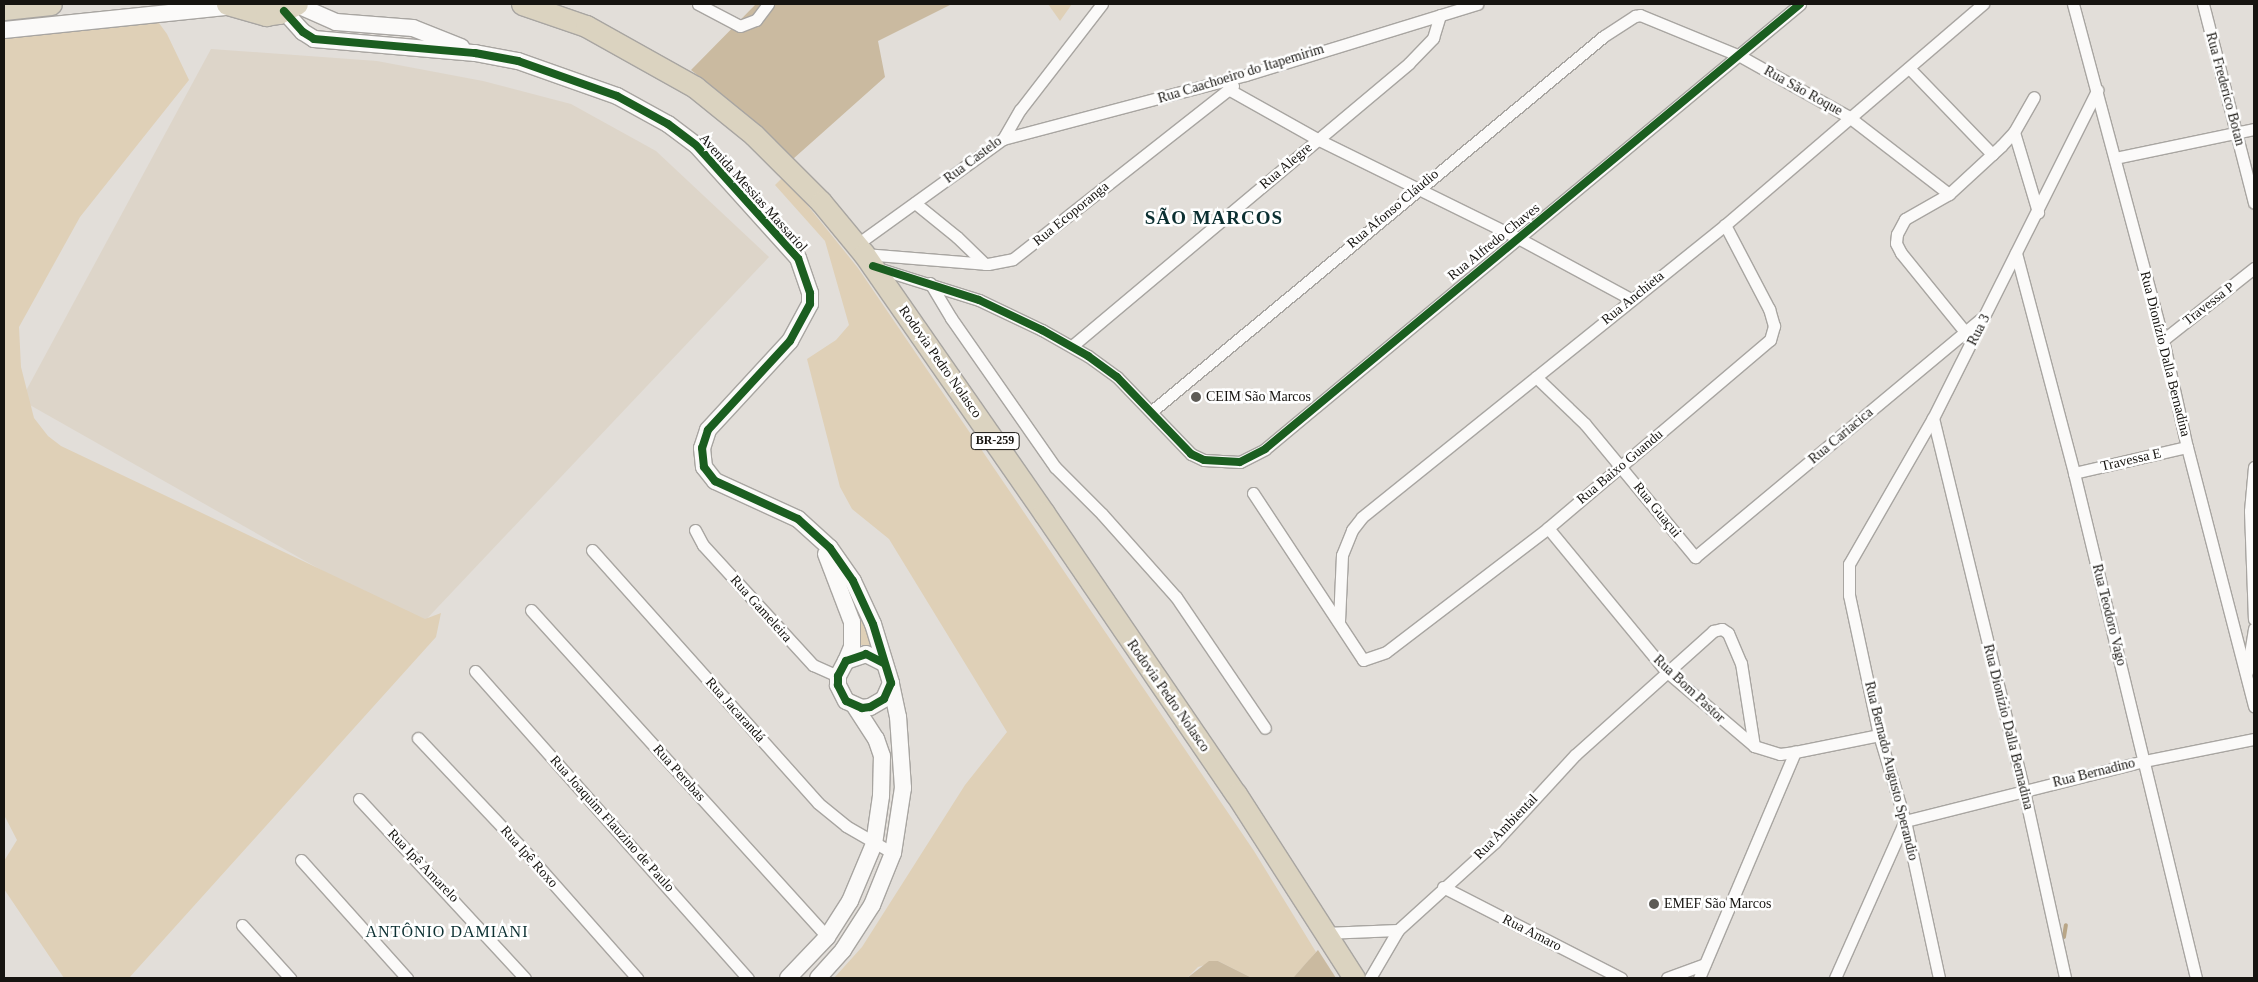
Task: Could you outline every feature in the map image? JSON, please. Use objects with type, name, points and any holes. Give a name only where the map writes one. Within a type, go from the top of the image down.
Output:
[{"type":"highway","points":[[4,9],[51,4]]},
{"type":"highway","name":"Rodovia Pedro Nolasco","points":[[522,4],[586,26],[694,87],[726,110],[786,165],[864,255],[1236,794],[1354,978]]},
{"type":"highway","points":[[232,5],[266,15],[293,6]]},
{"type":"street","points":[[698,4],[740,26],[756,20],[768,4]]},
{"type":"street","name":"Rua Castelo","points":[[864,255],[915,203],[1004,139],[1020,110],[1102,4]]},
{"type":"street","name":"Rua Caachoeiro do Itapemirim","points":[[1004,139],[1246,75],[1477,4]]},
{"type":"street","name":"Rua Alfredo Chaves","points":[[1152,412],[1190,454],[1204,460],[1231,463],[1248,459],[1265,449],[1740,56],[1800,4]]},
{"type":"street","name":"Rua Anchieta","points":[[1339,621],[1342,555],[1352,530],[1378,504],[1631,298],[1725,225],[1983,4]]},
{"type":"street","name":"Rua Dionízio Dalla Bernadina","points":[[2073,4],[2163,340],[2187,447],[2254,706]]},
{"type":"street","name":"Rua Frederico Botan","points":[[2203,4],[2254,203]]},
{"type":"street","points":[[4,30],[232,5]]},
{"type":"street","name":"Avenida Messias Massariol","points":[[293,6],[303,32],[314,39],[475,53],[518,61],[618,96],[668,124],[697,146],[798,258],[810,293],[810,304],[790,341],[708,430],[702,456],[704,467],[715,481],[783,510],[820,538],[853,580],[866,605],[884,663]]},
{"type":"street","name":"Avenida Messias Massariol","points":[[293,6],[336,22],[413,28],[475,53]]},
{"type":"street","name":"Rua Alegre","points":[[1072,346],[1424,49],[1433,38],[1440,15]]},
{"type":"street","name":"Rua São Roque","points":[[1640,15],[1740,56],[1849,117],[1949,194]]},
{"type":"street","name":"Rua Afonso Cláudio","points":[[1152,412],[1604,36],[1626,20],[1640,15]]},
{"type":"street","points":[[1909,68],[1992,154]]},
{"type":"street","name":"Rua Ecoporanga","points":[[864,255],[1000,264],[1026,251],[1246,75]]},
{"type":"street","points":[[1228,89],[1317,139],[1518,238],[1631,298]]},
{"type":"street","name":"Rua 3","points":[[1849,564],[1933,418],[2038,212],[2097,90]]},
{"type":"street","points":[[1966,333],[1901,253],[1896,243],[1897,234],[1905,219],[1949,194],[2014,132],[2034,97]]},
{"type":"street","points":[[2115,158],[2254,129]]},
{"type":"street","points":[[2014,132],[2038,212]]},
{"type":"street","points":[[915,203],[957,237],[985,264]]},
{"type":"street","name":"Rua Baixo Guandu","points":[[1339,621],[1363,660],[1377,657],[1399,644],[1548,528],[1770,340],[1774,326],[1769,309],[1725,225]]},
{"type":"street","name":"Rua Teodoro Vago","points":[[2016,253],[2074,473],[2196,978]]},
{"type":"street","points":[[864,255],[930,283],[993,306],[1072,346],[1117,377],[1152,412]]},
{"type":"street","name":"Travessa P","points":[[2163,340],[2254,268]]},
{"type":"street","points":[[930,283],[951,318],[1055,467],[1108,520],[1176,597],[1265,728]]},
{"type":"street","name":"Rua Cariacica","points":[[1695,557],[1987,314]]},
{"type":"street","name":"Rua Guaçui","points":[[1536,377],[1568,405],[1695,557]]},
{"type":"street","name":"Rua Dionízio Dalla Bernadina","points":[[1933,418],[2024,791],[2065,978]]},
{"type":"street","name":"Travessa E","points":[[2074,473],[2187,447]]},
{"type":"street","points":[[2254,467],[2250,511],[2254,619]]},
{"type":"street","points":[[1253,492],[1339,621]]},
{"type":"street","name":"Rua Bom Pastor","points":[[1548,528],[1666,672],[1754,746],[1780,754],[1879,736]]},
{"type":"street","name":"Rua Gameleira","points":[[695,530],[703,545],[812,665],[838,676]]},
{"type":"street","points":[[788,978],[827,937],[850,901],[874,844],[882,796],[882,756],[876,739],[854,705],[841,694],[838,676],[852,646],[852,622],[820,538]]},
{"type":"street","name":"Rua Jacarandá","points":[[592,550],[818,803],[874,844],[893,853]]},
{"type":"street","name":"Rua Bernado Augusto Sperandio","points":[[1849,564],[1849,595],[1879,736],[1905,821],[1939,978]]},
{"type":"street","name":"Rua Perobas","points":[[531,610],[827,937]]},
{"type":"street","name":"Rua Ambiental","points":[[1370,978],[1398,930],[1494,842],[1574,755],[1707,634],[1722,629],[1728,633],[1741,663],[1754,746]]},
{"type":"street","points":[[2247,675],[2254,629]]},
{"type":"street","points":[[818,978],[843,950],[872,905],[893,853],[904,788],[900,733],[891,683],[884,663],[866,654],[846,661]]},
{"type":"street","name":"Rua Joaquim Flauzino de Paulo","points":[[475,671],[748,978]]},
{"type":"street","points":[[854,705],[870,707],[878,704],[889,692],[891,683]]},
{"type":"street","name":"Rua Ipê Roxo","points":[[418,738],[522,848],[637,978]]},
{"type":"street","name":"Rua Bernadino","points":[[1905,821],[2144,761],[2254,739]]},
{"type":"street","points":[[1699,978],[1795,752]]},
{"type":"street","name":"Rua Ipê Amarelo","points":[[359,799],[525,978]]},
{"type":"street","points":[[1835,978],[1905,821]]},
{"type":"street","points":[[301,860],[407,978]]},
{"type":"street","name":"Rua Amaro","points":[[1443,887],[1621,978]]},
{"type":"street","points":[[242,925],[290,978]]},
{"type":"street","points":[[1324,933],[1398,930]]},
{"type":"street","points":[[1667,978],[1704,964]]},
{"type":"shaded area","points":[[756,4],[950,5],[878,41],[885,77],[793,159],[747,115],[691,70]]},
{"type":"shaded area","points":[[1048,4],[1072,4],[1060,21]]},
{"type":"shaded area","points":[[150,6],[156,7],[156,19],[167,34],[189,80],[80,217],[19,327],[21,367],[34,418],[48,436],[61,446],[425,619],[441,613],[436,637],[129,978],[64,978],[4,889],[4,861],[17,840],[4,815],[4,25]]},
{"type":"shaded area","points":[[211,49],[377,61],[483,81],[571,104],[656,151],[769,257],[420,626],[21,400]]},
{"type":"shaded area","points":[[784,176],[858,268],[1254,851],[1316,952],[1293,978],[1252,978],[1218,961],[1198,967],[1187,978],[834,978],[862,947],[965,785],[1007,732],[889,539],[852,509],[840,487],[807,359],[836,340],[849,325],[825,241],[775,185]]},
{"type":"shaded area","points":[[842,569],[877,645],[859,645]]},
{"type":"shaded area","points":[[1318,950],[1336,978],[1293,978],[1307,962]]},
{"type":"shaded area","points":[[1209,961],[1218,961],[1252,978],[1187,978]]},
{"type":"waterway","points":[[2064,937],[2066,925]]},
{"type":"cycle path","points":[[873,266],[979,300],[1042,330],[1088,356],[1117,377],[1191,454],[1204,460],[1240,462],[1265,449],[1800,4]]},
{"type":"cycle path","points":[[284,11],[303,32],[314,39],[475,53],[518,61],[617,96],[668,124],[697,146],[798,258],[810,293],[810,304],[790,341],[708,430],[702,448],[704,467],[715,481],[798,519],[830,548],[853,581],[873,624],[891,683],[884,699],[870,707],[862,708],[846,701],[838,685],[838,676],[846,661],[866,654],[884,663]]},
{"type":"place","name":"CEIM São Marcos","points":[[1196,397]]},
{"type":"place","name":"EMEF São Marcos","points":[[1654,904]]},
{"type":"district","name":"SÃO MARCOS","points":[[1214,218]]},
{"type":"district","name":"ANTÔNIO DAMIANI","points":[[447,932]]}]
